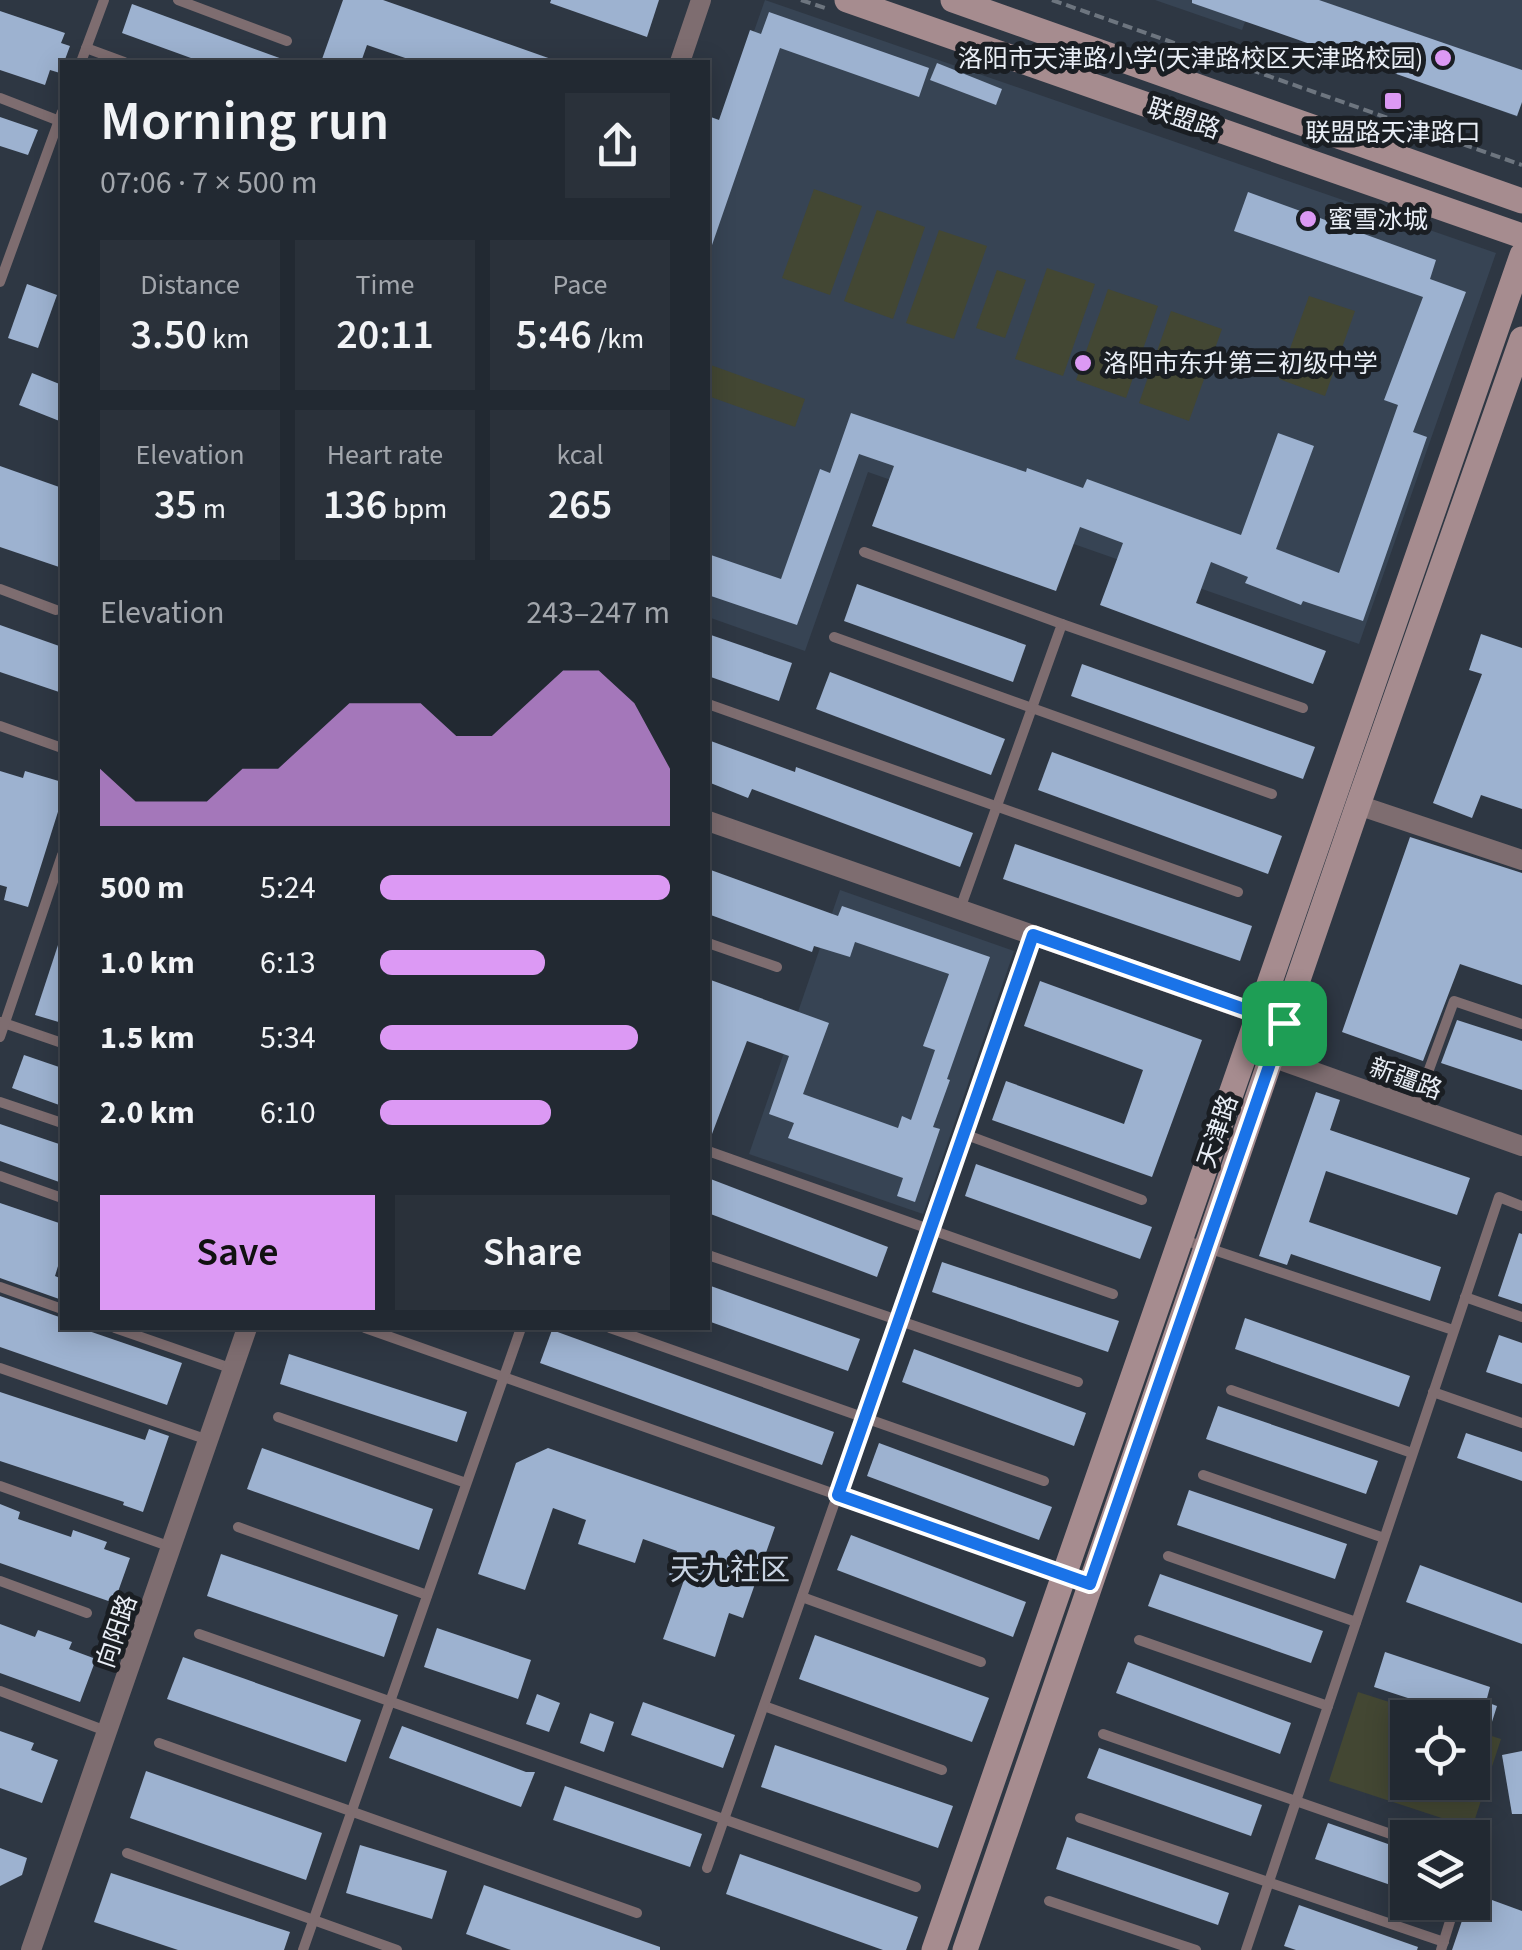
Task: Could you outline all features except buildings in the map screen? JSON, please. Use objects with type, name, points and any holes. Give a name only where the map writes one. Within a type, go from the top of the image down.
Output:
[{"type":"main road","name":"联盟路","points":[[847,0],[1522,236]]},
{"type":"main road","name":"联盟路","points":[[953,0],[1522,200]]},
{"type":"main road","name":"天津路","points":[[934,1950],[1522,255]]},
{"type":"main road","name":"天津路","points":[[966,1950],[1205,1248],[1522,339]]},
{"type":"street","points":[[681,60],[700,0]]},
{"type":"street","points":[[1358,806],[1522,860]]},
{"type":"street","points":[[710,822],[1284,1023]]},
{"type":"street","name":"新疆路","points":[[1272,1057],[1522,1146]]},
{"type":"street","name":"向阳路","points":[[32,1950],[246,1330]]},
{"type":"lane","points":[[82,60],[104,0]]},
{"type":"lane","points":[[178,0],[286,41]]},
{"type":"lane","points":[[86,48],[119,60]]},
{"type":"lane","points":[[0,98],[60,118]]},
{"type":"lane","points":[[0,282],[60,121]]},
{"type":"lane","points":[[864,552],[1304,708]]},
{"type":"lane","points":[[0,590],[56,610]]},
{"type":"lane","points":[[960,910],[1062,624]]},
{"type":"lane","points":[[834,638],[1272,794]]},
{"type":"lane","points":[[710,705],[1238,892]]},
{"type":"lane","points":[[0,726],[60,747]]},
{"type":"lane","points":[[0,1037],[60,861]]},
{"type":"lane","points":[[707,1868],[1033,935]]},
{"type":"lane","points":[[710,943],[778,967]]},
{"type":"lane","points":[[1415,1108],[1454,1002],[1522,1024]]},
{"type":"lane","points":[[2,1022],[60,1042]]},
{"type":"lane","points":[[0,1102],[60,1122]]},
{"type":"lane","points":[[964,1134],[1142,1200]]},
{"type":"lane","points":[[710,1152],[1112,1294]]},
{"type":"lane","points":[[0,1176],[60,1197]]},
{"type":"lane","points":[[1246,1950],[1498,1197],[1522,1206]]},
{"type":"lane","points":[[1180,1239],[1454,1330]]},
{"type":"lane","points":[[710,1255],[1078,1382]]},
{"type":"lane","points":[[0,1288],[60,1308]]},
{"type":"lane","points":[[1464,1298],[1522,1317]]},
{"type":"lane","points":[[121,1330],[232,1368]]},
{"type":"lane","points":[[372,1330],[1090,1584]]},
{"type":"lane","points":[[303,1950],[520,1330]]},
{"type":"lane","points":[[616,1330],[1044,1481]]},
{"type":"lane","points":[[0,1368],[208,1440]]},
{"type":"lane","points":[[1231,1390],[1412,1453]]},
{"type":"lane","points":[[1433,1392],[1522,1422]]},
{"type":"lane","points":[[278,1417],[466,1483]]},
{"type":"lane","points":[[1203,1475],[1384,1538]]},
{"type":"lane","points":[[0,1486],[171,1546]]},
{"type":"lane","points":[[238,1527],[427,1596]]},
{"type":"lane","points":[[1168,1556],[1356,1622]]},
{"type":"lane","points":[[0,1581],[87,1614]]},
{"type":"lane","points":[[802,1597],[981,1662]]},
{"type":"lane","points":[[198,1634],[916,1887]]},
{"type":"lane","points":[[1139,1640],[1328,1706]]},
{"type":"lane","points":[[0,1691],[107,1732]]},
{"type":"lane","points":[[764,1706],[942,1770]]},
{"type":"lane","points":[[1103,1734],[1390,1834]]},
{"type":"lane","points":[[159,1743],[637,1912]]},
{"type":"lane","points":[[1080,1818],[1270,1881],[1442,1946],[1450,1920]]},
{"type":"lane","points":[[127,1853],[397,1950]]},
{"type":"lane","points":[[1049,1902],[1196,1950]]},
{"type":"path","points":[[1052,0],[1522,165]]},
{"type":"shaded area","name":"洛阳市东升第三初级中学","points":[[765,0],[1496,253],[1359,644],[868,472],[805,651],[710,618],[710,156]]},
{"type":"shaded area","name":"洛阳市天津路小学(天津路校区天津路校园)","points":[[1155,0],[1522,0],[1522,103],[1517,117],[1248,14],[1242,30]]},
{"type":"shaded area","points":[[840,890],[1014,951],[923,1214],[749,1154]]},
{"type":"green space","points":[[814,189],[862,206],[830,295],[782,278]]},
{"type":"green space","points":[[877,210],[925,227],[893,319],[844,301]]},
{"type":"green space","points":[[939,230],[987,246],[954,339],[906,323]]},
{"type":"green space","points":[[1047,268],[1095,284],[1063,376],[1015,359]]},
{"type":"green space","points":[[997,270],[1026,280],[1005,338],[976,328]]},
{"type":"green space","points":[[1108,289],[1158,306],[1126,398],[1076,380]]},
{"type":"green space","points":[[1309,296],[1355,311],[1325,396],[1279,379]]},
{"type":"green space","points":[[1171,311],[1222,329],[1189,421],[1139,403]]},
{"type":"green space","points":[[710,365],[805,399],[795,427],[710,397]]},
{"type":"green space","points":[[1358,1692],[1390,1702],[1390,1800],[1481,1800],[1475,1820],[1448,1820],[1329,1781]]},
{"type":"green space","points":[[1490,1735],[1501,1739],[1490,1773]]},
{"type":"place","name":"洛阳市天津路小学(天津路校区天津路校园)","points":[[1443,58]]},
{"type":"place","name":"联盟路天津路口","points":[[1393,101]]},
{"type":"place","name":"蜜雪冰城","points":[[1308,219]]},
{"type":"place","name":"洛阳市东升第三初级中学","points":[[1083,363]]},
{"type":"district","name":"天九社区","points":[[730,1570]]},
{"type":"route","points":[[1033,935],[1284,1023],[1090,1584],[838,1495],[1033,935]]}]
